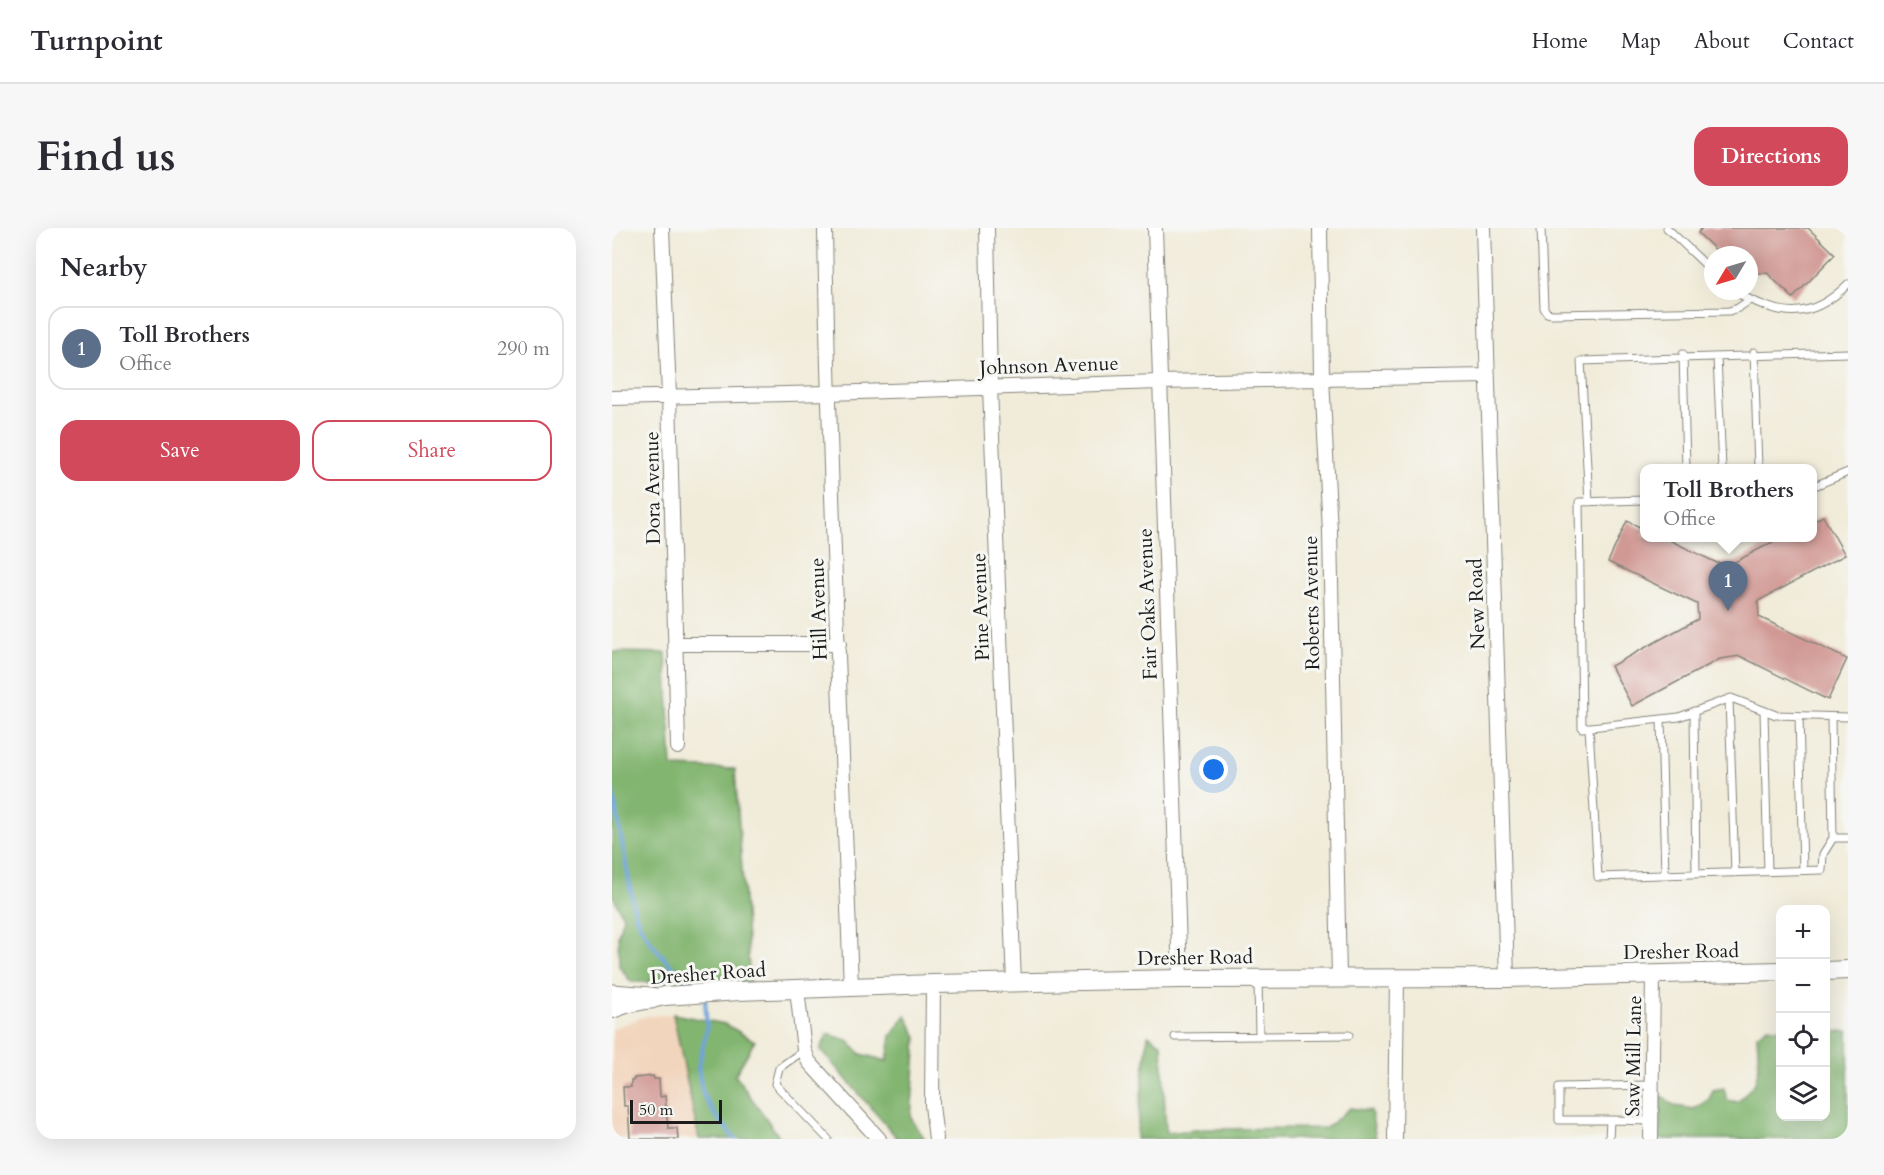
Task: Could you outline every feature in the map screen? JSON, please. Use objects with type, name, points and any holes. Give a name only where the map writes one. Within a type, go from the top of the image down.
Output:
[{"type":"main road","points":[[1830,971],[1848,970]]},
{"type":"main road","name":"Dresher Road","points":[[612,1010],[626,1004],[658,997],[739,991],[933,984],[1258,978],[1507,978],[1776,971]]},
{"type":"main road","points":[[612,995],[658,997]]},
{"type":"street","name":"Dora Avenue","points":[[662,228],[669,395],[678,747]]},
{"type":"street","name":"Hill Avenue","points":[[825,228],[828,393],[851,988]]},
{"type":"street","name":"Pine Avenue","points":[[987,228],[990,387],[1014,983]]},
{"type":"street","name":"Fair Oaks Avenue","points":[[1155,228],[1180,979]]},
{"type":"street","name":"Roberts Avenue","points":[[1320,228],[1322,378],[1330,531],[1339,978]]},
{"type":"street","name":"New Road","points":[[1483,228],[1507,978]]},
{"type":"street","name":"Johnson Avenue","points":[[612,398],[1159,381],[1488,376]]},
{"type":"street","points":[[675,644],[839,644]]},
{"type":"street","name":"Saw Mill Lane","points":[[1651,1139],[1653,974]]},
{"type":"street","points":[[1395,1139],[1397,979]]},
{"type":"street","points":[[933,984],[932,1105],[936,1139]]},
{"type":"street","points":[[797,990],[804,1050],[809,1062],[879,1139]]},
{"type":"lane","points":[[1541,228],[1544,308],[1547,313],[1552,314],[1729,311],[1750,300],[1770,309],[1792,312],[1825,303],[1848,284]]},
{"type":"lane","points":[[1667,228],[1704,263]]},
{"type":"lane","points":[[1589,502],[1581,361],[1683,356],[1848,353]]},
{"type":"lane","points":[[1755,354],[1758,464]]},
{"type":"lane","points":[[1683,356],[1686,464]]},
{"type":"lane","points":[[1718,357],[1722,464]]},
{"type":"lane","points":[[1817,485],[1848,472]]},
{"type":"lane","points":[[1640,500],[1579,502],[1582,728],[1679,717],[1731,698],[1776,716],[1848,717]]},
{"type":"lane","points":[[1729,699],[1735,873]]},
{"type":"lane","points":[[1694,711],[1696,874]]},
{"type":"lane","points":[[1764,711],[1768,872]]},
{"type":"lane","points":[[1799,716],[1803,870]]},
{"type":"lane","points":[[1589,727],[1598,877],[1822,870],[1823,854],[1833,838],[1831,717]]},
{"type":"lane","points":[[1661,719],[1665,875]]},
{"type":"lane","points":[[1833,838],[1848,838]]},
{"type":"lane","points":[[1258,978],[1259,1036]]},
{"type":"lane","points":[[1175,1037],[1349,1035]]},
{"type":"lane","points":[[804,1050],[779,1068],[776,1084],[828,1139]]},
{"type":"lane","points":[[1652,1085],[1559,1088],[1559,1120],[1652,1121]]},
{"type":"lane","points":[[1609,1139],[1610,1120]]},
{"type":"shaded area","points":[[673,1014],[704,1139],[612,1139],[612,1029],[642,1017]]},
{"type":"green space","points":[[612,652],[666,653],[672,767],[735,769],[750,983],[631,982],[619,966],[618,935],[623,917],[612,894]]},
{"type":"green space","points":[[673,1014],[725,1024],[755,1041],[735,1075],[781,1139],[699,1139]]},
{"type":"green space","points":[[906,1015],[917,1037],[911,1118],[925,1139],[898,1139],[820,1049],[828,1034],[847,1040],[861,1054],[887,1061],[891,1036]]},
{"type":"green space","points":[[1768,1027],[1776,1028],[1776,1121],[1830,1121],[1830,1032],[1848,1031],[1848,1139],[1659,1139],[1661,1095],[1675,1106],[1694,1109],[1709,1099],[1713,1090],[1724,1088],[1727,1100],[1738,1102],[1755,1083],[1759,1066],[1757,1035]]},
{"type":"green space","points":[[1148,1035],[1162,1044],[1166,1133],[1205,1129],[1326,1128],[1350,1108],[1371,1111],[1376,1139],[1136,1139]]},
{"type":"building","points":[[1702,228],[1808,228],[1835,254],[1793,298],[1767,273],[1758,273],[1758,246],[1712,246],[1698,233]]},
{"type":"building","points":[[1823,516],[1845,555],[1758,601],[1759,617],[1847,659],[1828,700],[1740,656],[1720,659],[1632,706],[1611,666],[1698,619],[1697,604],[1608,562],[1627,521],[1640,527],[1640,542],[1673,542],[1717,563],[1735,562],[1773,542],[1817,542],[1817,519]]},
{"type":"building","points":[[653,1076],[654,1079],[659,1079],[660,1097],[665,1096],[668,1128],[677,1128],[678,1139],[630,1139],[628,1106],[624,1106],[623,1087],[631,1087],[631,1080],[634,1078]]},
{"type":"waterway","points":[[612,787],[635,914],[657,950],[697,988]]},
{"type":"waterway","points":[[705,999],[707,1028],[698,1069],[703,1094],[713,1112],[735,1139]]},
{"type":"place","name":"Toll Brothers","points":[[1728,611]]}]
